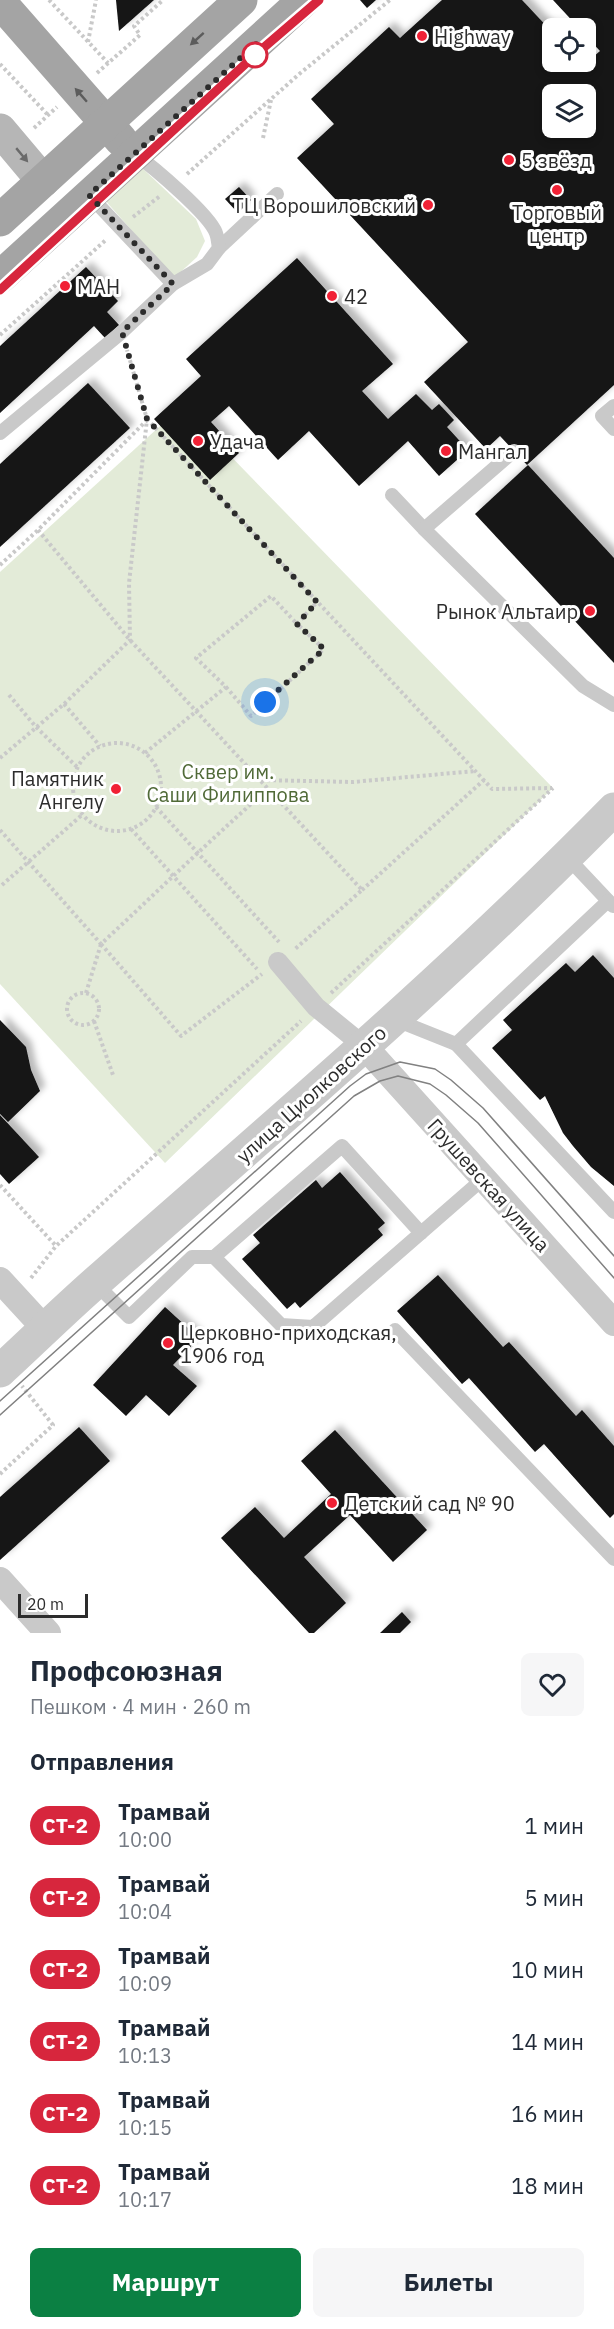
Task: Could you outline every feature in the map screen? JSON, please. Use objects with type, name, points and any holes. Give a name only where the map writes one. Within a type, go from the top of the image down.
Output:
[{"type":"main road","points":[[0,220],[241,0]]},
{"type":"main road","points":[[0,277],[304,0]]},
{"type":"main road","points":[[0,2],[135,154]]},
{"type":"main road","points":[[0,130],[43,181]]},
{"type":"street","name":"улица Циолковского","points":[[2,1368],[95,1283],[365,1047],[567,857],[614,809]]},
{"type":"street","points":[[284,958],[316,1007],[365,1047]]},
{"type":"street","name":"Грушевская улица","points":[[365,1047],[614,1323]]},
{"type":"street","points":[[8,1289],[45,1329]]},
{"type":"street","points":[[0,1580],[48,1633]]},
{"type":"lane","points":[[135,154],[151,165],[203,215],[216,232],[219,248]]},
{"type":"lane","points":[[0,433],[122,332],[173,284],[207,264],[219,248],[277,194]]},
{"type":"lane","points":[[89,195],[173,284]]},
{"type":"lane","points":[[614,406],[602,416],[614,429]]},
{"type":"lane","points":[[424,530],[514,451]]},
{"type":"lane","points":[[392,495],[424,530],[583,686],[614,705]]},
{"type":"lane","points":[[456,1044],[611,904],[567,857]]},
{"type":"lane","points":[[394,1019],[456,1044],[614,1212]]},
{"type":"lane","points":[[95,1283],[129,1317],[192,1257],[214,1257],[342,1146],[421,1233]]},
{"type":"lane","points":[[214,1257],[281,1325],[313,1327],[484,1178]]},
{"type":"lane","points":[[395,1330],[614,1559]]},
{"type":"path","points":[[49,0],[108,63]]},
{"type":"path","points":[[88,42],[96,0]]},
{"type":"path","points":[[134,26],[164,0]]},
{"type":"path","points":[[0,335],[120,228],[172,187],[390,0]]},
{"type":"path","points":[[0,64],[48,115]]},
{"type":"path","points":[[263,138],[272,99]]},
{"type":"path","points":[[0,758],[64,704],[130,640],[129,583],[147,419],[122,332]]},
{"type":"path","points":[[0,565],[38,530],[147,419]]},
{"type":"path","points":[[8,1289],[553,788],[492,789],[147,419]]},
{"type":"path","points":[[38,530],[130,640],[362,890]]},
{"type":"path","points":[[271,596],[324,649],[250,716],[226,687],[196,658],[271,596]]},
{"type":"path","points":[[297,624],[317,602]]},
{"type":"path","points":[[145,753],[226,687]]},
{"type":"path","points":[[9,695],[36,727],[77,767]]},
{"type":"path","points":[[64,704],[100,746]]},
{"type":"path","points":[[123,743],[145,753],[156,767],[161,784],[156,807],[141,824],[131,829],[105,830],[92,824],[82,815],[73,797],[72,787],[77,767],[83,758],[100,746],[123,743]]},
{"type":"path","points":[[261,780],[353,782],[475,771]]},
{"type":"path","points":[[0,830],[181,1036],[284,958],[484,780]]},
{"type":"path","points":[[86,993],[101,944],[174,877],[196,853],[268,789]]},
{"type":"path","points":[[156,807],[284,958]]},
{"type":"path","points":[[2,885],[82,815]]},
{"type":"path","points":[[131,829],[262,974]]},
{"type":"path","points":[[86,993],[99,1002],[99,1012],[94,1021],[89,1024],[78,1024],[68,1012],[67,1007],[76,994],[86,993]]},
{"type":"path","points":[[94,1021],[113,1075]]},
{"type":"path","points":[[0,1185],[56,1246]]},
{"type":"path","points":[[0,1474],[53,1425],[2,1368]]},
{"type":"green space","points":[[140,166],[196,219],[205,241],[197,257],[174,278],[103,198]]},
{"type":"green space","name":"Сквер им. Саши Филиппова","points":[[182,406],[553,788],[165,1163],[0,984],[0,572]]},
{"type":"building","points":[[116,0],[154,0],[119,31]]},
{"type":"building","points":[[360,0],[376,0],[367,8]]},
{"type":"building","name":"ТЦ Ворошиловский","points":[[442,0],[522,0],[542,21],[542,72],[596,72],[596,55],[600,51],[596,47],[596,18],[570,18],[553,0],[614,0],[614,385],[527,465],[500,436],[486,449],[424,382],[468,342],[297,158],[334,124],[311,99],[389,27],[400,38]]},
{"type":"building","points":[[239,187],[251,200],[238,213],[225,199]]},
{"type":"building","points":[[297,258],[393,364],[362,391],[388,419],[416,394],[432,410],[439,404],[454,420],[447,427],[468,450],[439,476],[408,441],[359,486],[309,431],[278,460],[229,406],[211,422],[239,453],[210,480],[154,419],[201,376],[186,359]]},
{"type":"building","points":[[86,267],[118,301],[107,312],[119,325],[105,338],[94,326],[0,413],[0,346]]},
{"type":"building","points":[[88,383],[130,428],[0,547],[0,464]]},
{"type":"building","name":"Рынок Альтаир","points":[[528,465],[614,558],[614,663],[475,514]]},
{"type":"building","points":[[593,955],[614,978],[614,1186],[591,1167],[563,1133],[545,1096],[540,1100],[492,1048],[512,1030],[503,1020],[566,963],[575,972]]},
{"type":"building","points":[[0,1020],[26,1047],[31,1070],[40,1091],[8,1122],[0,1114]]},
{"type":"building","points":[[0,1115],[39,1157],[9,1184],[0,1174]]},
{"type":"building","points":[[340,1172],[385,1223],[378,1229],[383,1235],[300,1308],[295,1302],[287,1309],[242,1259],[260,1243],[253,1235],[316,1180],[322,1188]]},
{"type":"building","points":[[438,1275],[503,1347],[509,1342],[576,1416],[582,1410],[614,1446],[614,1514],[610,1518],[544,1444],[535,1452],[469,1378],[462,1384],[397,1311]]},
{"type":"building","points":[[165,1307],[199,1338],[173,1365],[197,1386],[169,1416],[146,1395],[126,1416],[93,1385]]},
{"type":"building","points":[[79,1427],[110,1461],[0,1560],[0,1497]]},
{"type":"building","points":[[335,1430],[427,1530],[393,1562],[350,1515],[304,1557],[346,1603],[314,1633],[309,1633],[221,1538],[255,1507],[284,1538],[331,1494],[301,1461]]},
{"type":"building","points":[[402,1612],[411,1622],[400,1633],[380,1633]]},
{"type":"tram line","name":"СТ-2","points":[[0,290],[255,55],[319,0]]},
{"type":"tram line","points":[[0,1401],[350,1086],[366,1074],[400,1062],[435,1069],[483,1108],[614,1256]]},
{"type":"tram line","points":[[0,1415],[354,1096],[380,1081],[398,1076],[430,1084],[478,1123],[614,1278]]},
{"type":"place","name":"Highway","points":[[422,36]]},
{"type":"place","name":"5 звёзд","points":[[509,160]]},
{"type":"place","name":"Торговый центр","points":[[557,190]]},
{"type":"place","name":"ТЦ Ворошиловский","points":[[428,205]]},
{"type":"place","name":"МАН","points":[[65,286]]},
{"type":"place","name":"42","points":[[332,296]]},
{"type":"place","name":"Удача","points":[[198,441]]},
{"type":"place","name":"Мангал","points":[[446,451]]},
{"type":"place","name":"Рынок Альтаир","points":[[590,611]]},
{"type":"place","name":"Памятник Ангелу","points":[[116,789]]},
{"type":"place","name":"Церковно-приходская, 1906 год","points":[[168,1343]]},
{"type":"place","name":"Детский сад № 90","points":[[332,1503]]},
{"type":"route","points":[[255,55],[256,44],[89,195],[173,284],[122,332],[147,419],[317,602],[297,624],[324,649],[265,702]]}]
